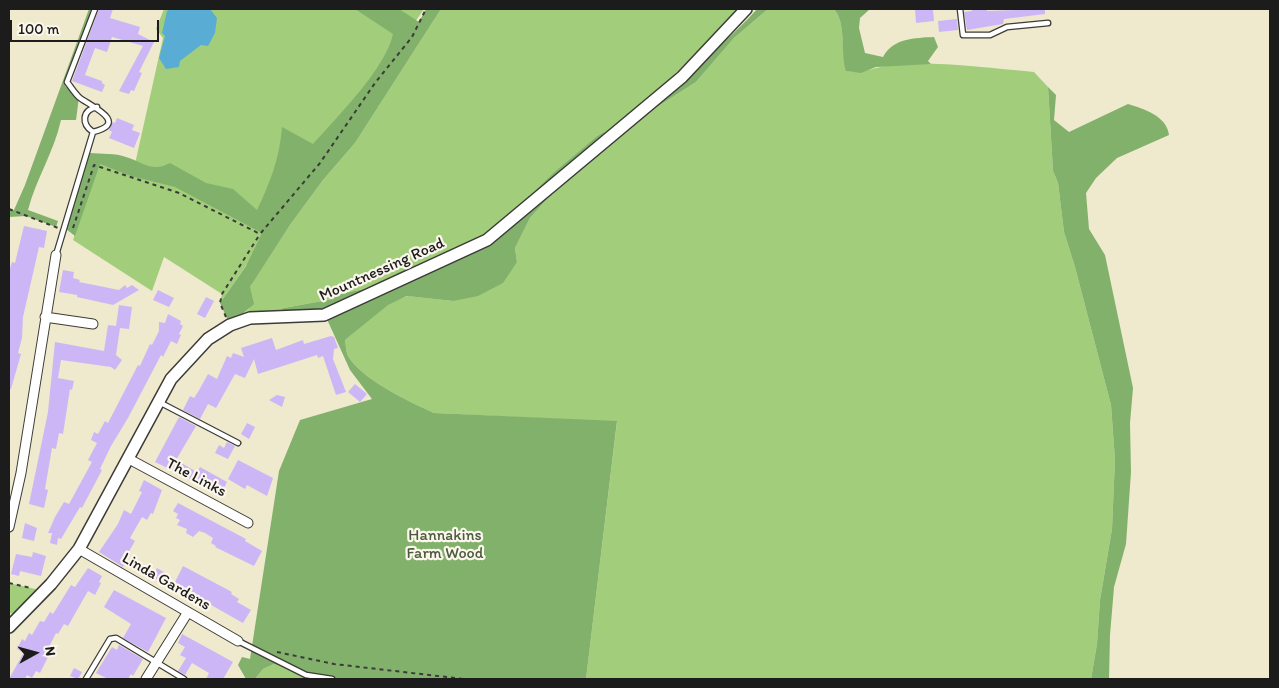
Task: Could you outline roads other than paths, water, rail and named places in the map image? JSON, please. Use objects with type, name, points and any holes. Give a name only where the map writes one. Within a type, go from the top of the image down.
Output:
[{"type":"street","name":"Mountnessing Road","points":[[9,627],[44,591],[79,549],[171,379],[208,339],[230,325],[250,318],[324,315],[488,240],[682,77],[746,9]]},
{"type":"street","points":[[9,527],[22,464],[56,255]]},
{"type":"street","points":[[45,316],[92,324]]},
{"type":"street","name":"The Links","points":[[129,459],[248,523]]},
{"type":"street","name":"Linda Gardens","points":[[79,549],[238,642]]},
{"type":"street","points":[[146,679],[188,612]]},
{"type":"lane","points":[[93,132],[102,130],[106,124],[107,116],[103,110],[79,97],[67,82],[95,9]]},
{"type":"lane","points":[[960,9],[963,35],[990,35],[1007,27],[1048,23]]},
{"type":"lane","points":[[93,132],[84,121],[85,114],[90,109],[97,107]]},
{"type":"lane","points":[[56,255],[62,229],[93,132]]},
{"type":"lane","points":[[158,401],[238,443]]},
{"type":"lane","points":[[86,679],[110,639],[116,638],[184,679]]},
{"type":"lane","points":[[238,642],[306,675],[332,679]]},
{"type":"water","points":[[171,9],[210,9],[217,18],[215,33],[208,46],[201,45],[180,61],[179,67],[166,69],[159,58],[165,36],[162,33],[167,11]]},
{"type":"park label","name":"Hannakins Farm Wood","points":[[445,545]]}]
